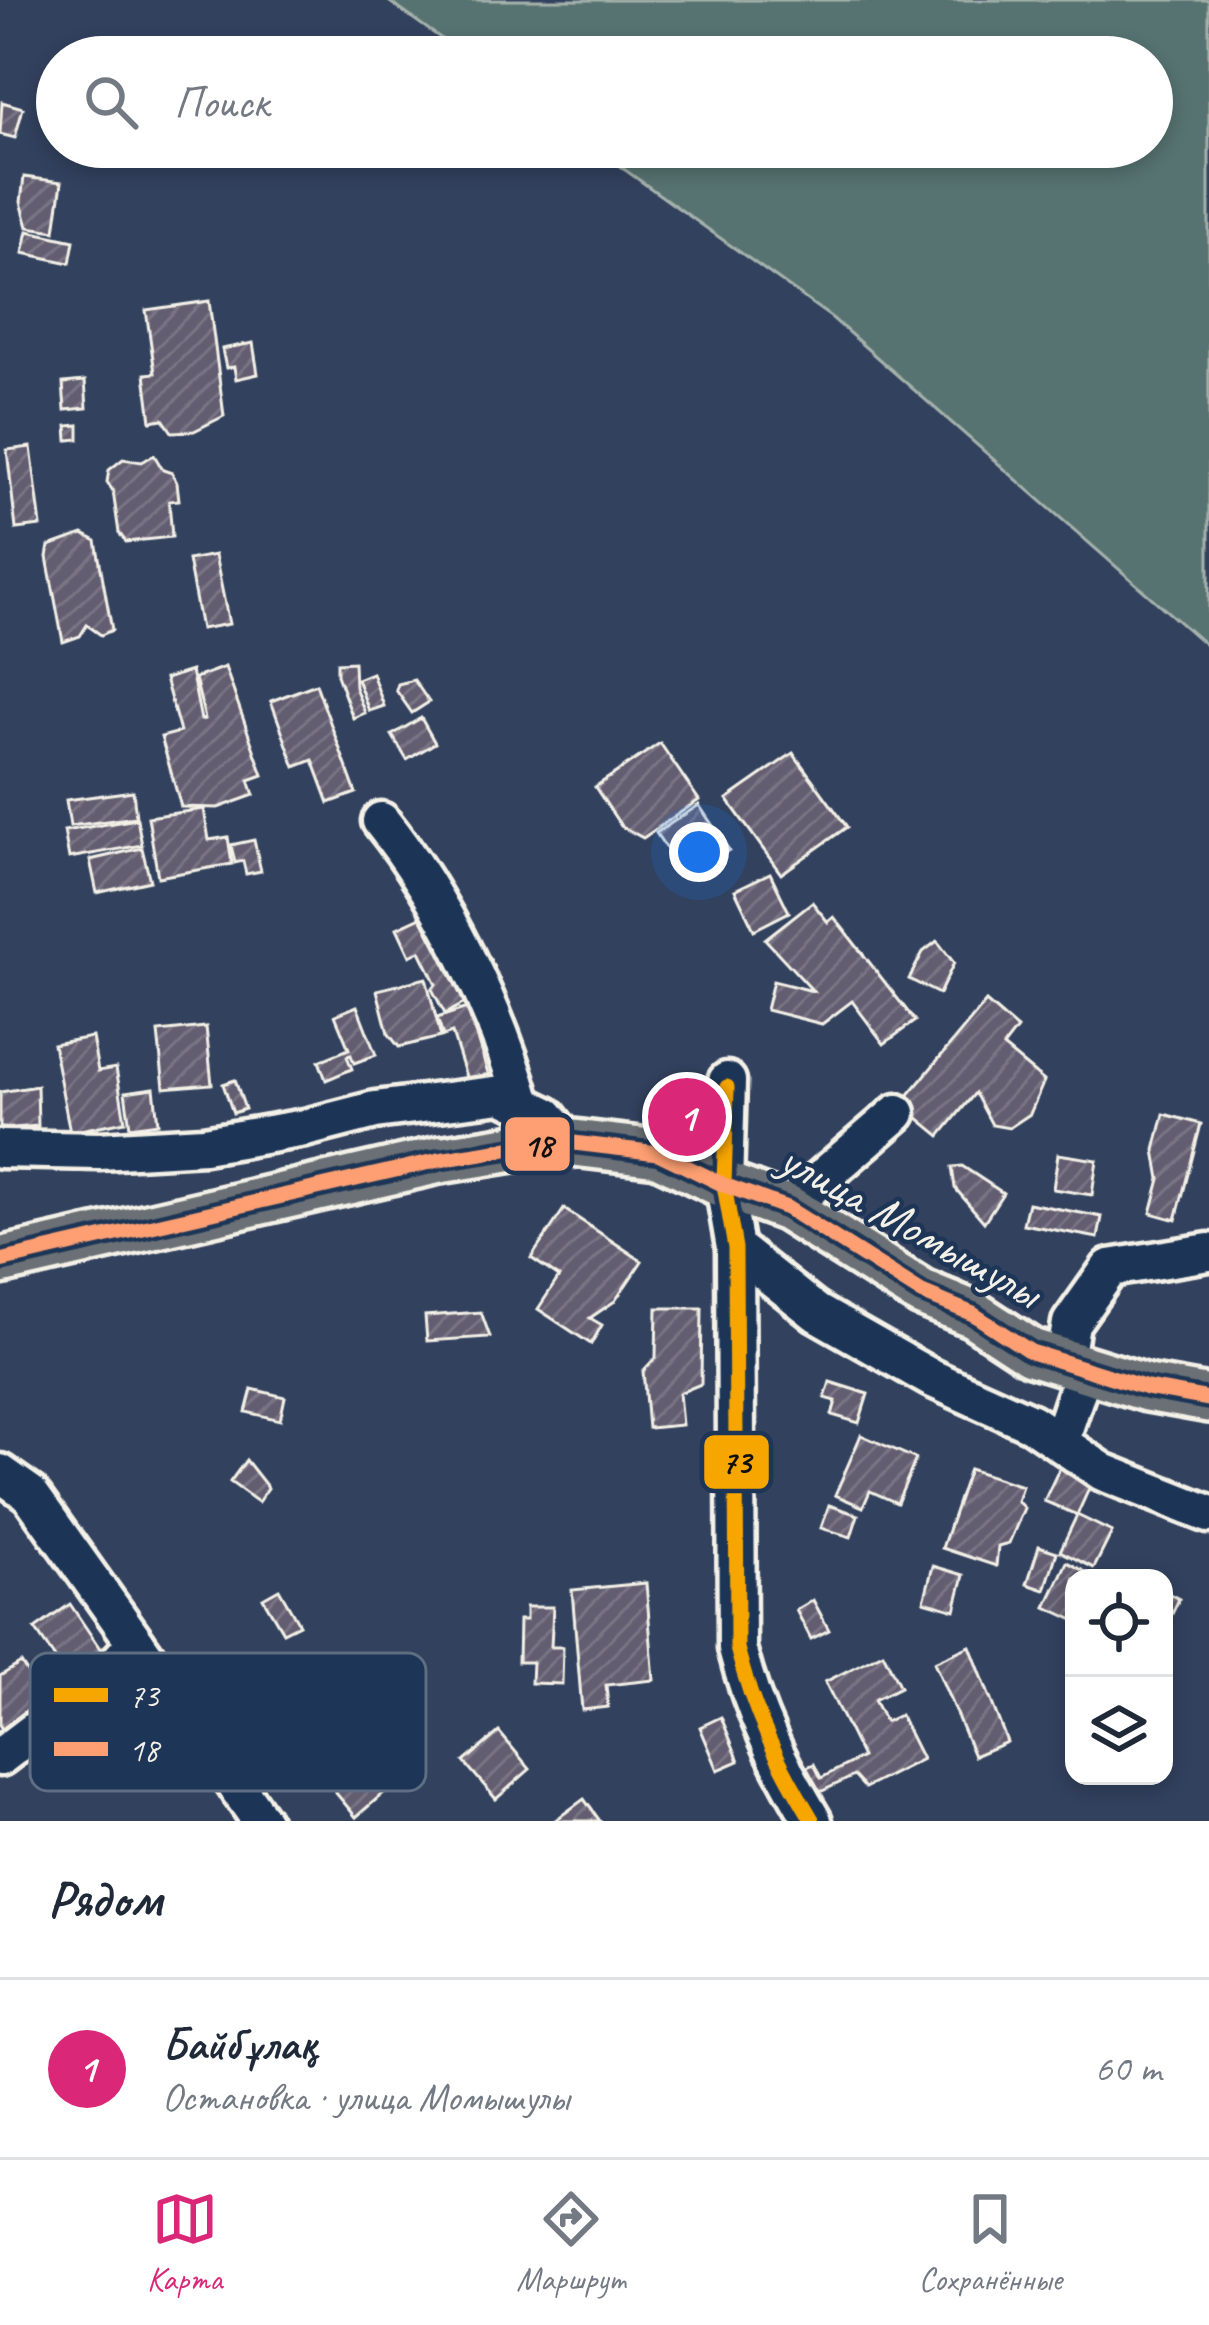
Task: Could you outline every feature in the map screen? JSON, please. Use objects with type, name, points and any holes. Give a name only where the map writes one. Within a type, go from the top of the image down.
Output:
[{"type":"main road","name":"улица Момышулы","points":[[0,1261],[440,1160],[567,1142],[658,1153],[787,1208],[922,1293],[973,1314],[1031,1352],[1147,1388],[1209,1399]]},
{"type":"street","points":[[381,820],[454,936],[512,1065],[523,1104]]},
{"type":"street","points":[[727,1081],[724,1185],[735,1248],[737,1648],[752,1706],[778,1762],[814,1821]]},
{"type":"street","points":[[0,1149],[99,1151],[204,1145],[395,1108],[502,1094],[547,1116],[567,1142]]},
{"type":"street","points":[[787,1208],[897,1112]]},
{"type":"street","points":[[735,1248],[817,1313],[931,1378],[1031,1423],[1103,1472],[1209,1514]]},
{"type":"street","points":[[1060,1441],[1074,1365],[1071,1323],[1110,1268],[1209,1252]]},
{"type":"street","points":[[0,1473],[30,1494],[143,1653]]},
{"type":"street","points":[[127,1653],[136,1643]]},
{"type":"street","points":[[0,1756],[30,1734]]},
{"type":"street","points":[[240,1791],[261,1821]]},
{"type":"green space","points":[[387,0],[1209,0],[1209,648],[832,318],[622,168],[1173,168],[1173,36],[438,36]]},
{"type":"building","points":[[2,102],[23,108],[15,138],[0,134]]},
{"type":"building","points":[[24,177],[62,182],[55,231],[28,227],[21,202]]},
{"type":"building","points":[[28,231],[74,241],[70,263],[23,253]]},
{"type":"building","points":[[209,301],[224,416],[194,431],[172,432],[163,419],[151,421],[145,374],[155,373],[146,310]]},
{"type":"building","points":[[253,343],[258,374],[236,379],[234,367],[226,368],[222,349]]},
{"type":"building","points":[[85,381],[87,408],[65,410],[63,383]]},
{"type":"building","points":[[79,425],[79,439],[68,440],[67,426]]},
{"type":"building","points":[[31,447],[41,526],[16,529],[7,450]]},
{"type":"building","points":[[154,455],[177,483],[179,500],[169,501],[172,537],[126,542],[119,533],[113,491],[107,482],[109,470],[123,459],[142,462]]},
{"type":"building","points":[[83,534],[96,541],[112,630],[101,635],[87,625],[80,636],[63,642],[49,546]]},
{"type":"building","points":[[215,555],[229,624],[201,629],[188,560]]},
{"type":"building","points":[[354,662],[355,687],[365,713],[353,718],[337,663]]},
{"type":"building","points":[[225,667],[263,775],[249,780],[254,795],[218,808],[181,807],[161,737],[180,732],[165,679],[191,671],[201,720],[205,719],[195,678]]},
{"type":"building","points":[[372,673],[384,706],[369,711],[357,679]]},
{"type":"building","points":[[414,680],[429,702],[412,713],[396,690],[398,684]]},
{"type":"building","points":[[316,684],[356,793],[329,803],[313,760],[295,767],[271,701]]},
{"type":"building","points":[[421,718],[435,743],[407,760],[392,735]]},
{"type":"building","points":[[660,743],[699,800],[643,838],[621,826],[595,787]]},
{"type":"building","points":[[793,753],[847,827],[781,874],[727,799]]},
{"type":"building","points":[[133,791],[136,817],[70,826],[66,800]]},
{"type":"building","points":[[699,805],[729,850],[691,875],[675,862],[656,833]]},
{"type":"building","points":[[204,809],[209,840],[228,837],[232,864],[158,877],[148,817]]},
{"type":"building","points":[[137,819],[142,845],[69,858],[64,831]]},
{"type":"building","points":[[254,840],[261,871],[246,874],[243,861],[235,863],[231,845]]},
{"type":"building","points":[[142,848],[150,881],[97,893],[90,860]]},
{"type":"building","points":[[770,873],[789,912],[754,930],[735,890]]},
{"type":"building","points":[[812,902],[828,922],[834,917],[915,1021],[884,1044],[852,1001],[822,1024],[766,1010],[773,981],[813,991],[765,939]]},
{"type":"building","points":[[421,917],[465,1003],[445,1014],[420,951],[410,956],[397,928]]},
{"type":"building","points":[[937,941],[954,963],[939,994],[909,979],[923,952]]},
{"type":"building","points":[[426,978],[441,1037],[399,1047],[388,1033],[377,990]]},
{"type":"building","points":[[986,1002],[1017,1029],[1003,1047],[1044,1081],[1030,1114],[1009,1128],[992,1125],[975,1093],[940,1136],[901,1104]]},
{"type":"building","points":[[357,1006],[376,1055],[354,1063],[347,1056],[352,1069],[326,1080],[319,1061],[349,1049],[335,1015]]},
{"type":"building","points":[[467,1008],[490,1079],[469,1086],[452,1033],[443,1036],[437,1018]]},
{"type":"building","points":[[206,1027],[212,1084],[164,1088],[158,1032]]},
{"type":"building","points":[[92,1037],[98,1071],[116,1068],[125,1121],[70,1132],[53,1044]]},
{"type":"building","points":[[235,1080],[245,1109],[233,1113],[223,1084]]},
{"type":"building","points":[[37,1086],[38,1126],[0,1129],[0,1092]]},
{"type":"building","points":[[154,1088],[158,1123],[130,1127],[125,1092]]},
{"type":"building","points":[[1164,1114],[1201,1124],[1176,1220],[1151,1213],[1160,1179],[1155,1150]]},
{"type":"building","points":[[1058,1154],[1097,1160],[1092,1195],[1053,1189]]},
{"type":"building","points":[[962,1166],[1003,1193],[984,1222],[955,1188],[952,1167]]},
{"type":"building","points":[[1028,1203],[1102,1217],[1098,1238],[1023,1224]]},
{"type":"building","points":[[564,1209],[642,1261],[615,1301],[590,1318],[602,1325],[591,1344],[538,1309],[559,1277],[531,1258]]},
{"type":"building","points":[[657,1308],[702,1308],[701,1384],[679,1393],[682,1425],[648,1428],[643,1371],[656,1357]]},
{"type":"building","points":[[481,1312],[490,1337],[427,1341],[425,1316]]},
{"type":"building","points":[[830,1382],[868,1394],[859,1423],[832,1415],[836,1401],[825,1398]]},
{"type":"building","points":[[252,1389],[285,1397],[280,1420],[246,1412]]},
{"type":"building","points":[[861,1435],[916,1459],[897,1503],[870,1491],[863,1507],[835,1495]]},
{"type":"building","points":[[246,1460],[268,1488],[258,1502],[230,1482]]},
{"type":"building","points":[[1060,1467],[1092,1482],[1077,1515],[1044,1501]]},
{"type":"building","points":[[969,1469],[1022,1486],[1017,1501],[1024,1508],[1009,1543],[998,1546],[996,1566],[942,1548]]},
{"type":"building","points":[[829,1505],[858,1515],[851,1537],[821,1528]]},
{"type":"building","points":[[1077,1515],[1112,1532],[1094,1568],[1060,1551]]},
{"type":"building","points":[[1039,1546],[1057,1552],[1045,1590],[1027,1584]]},
{"type":"building","points":[[1067,1562],[1080,1569],[1065,1569],[1065,1616],[1046,1607]]},
{"type":"building","points":[[933,1566],[964,1575],[955,1610],[924,1601]]},
{"type":"building","points":[[646,1583],[654,1680],[606,1685],[608,1707],[582,1710],[572,1590]]},
{"type":"building","points":[[279,1589],[299,1624],[283,1632],[263,1598]]},
{"type":"building","points":[[813,1600],[829,1630],[811,1639],[796,1610]]},
{"type":"building","points":[[70,1604],[101,1650],[51,1653],[35,1629]]},
{"type":"building","points":[[526,1607],[553,1607],[551,1647],[563,1647],[562,1684],[531,1683],[532,1662],[518,1662],[519,1620],[526,1620]]},
{"type":"building","points":[[970,1646],[1007,1742],[974,1756],[934,1662]]},
{"type":"building","points":[[883,1653],[900,1687],[874,1700],[885,1722],[900,1715],[922,1759],[865,1788],[854,1776],[818,1793],[805,1768],[814,1764],[821,1778],[862,1757],[825,1682]]},
{"type":"building","points":[[21,1663],[30,1677],[30,1718],[5,1734],[0,1726],[0,1676]]},
{"type":"building","points":[[721,1717],[739,1761],[718,1770],[700,1727]]},
{"type":"building","points":[[499,1732],[530,1769],[496,1799],[464,1762]]},
{"type":"building","points":[[336,1791],[386,1791],[356,1817]]},
{"type":"building","points":[[584,1799],[600,1821],[554,1821]]},
{"type":"transit line","name":"73","points":[[727,1087],[724,1185],[735,1248],[737,1648],[768,1738],[813,1821]]},
{"type":"transit line","name":"18","points":[[0,1261],[439,1160],[557,1141],[658,1153],[787,1208],[922,1293],[973,1314],[1031,1352],[1147,1388],[1209,1399]]},
{"type":"place","name":"Байбұлақ","points":[[687,1117]]}]
